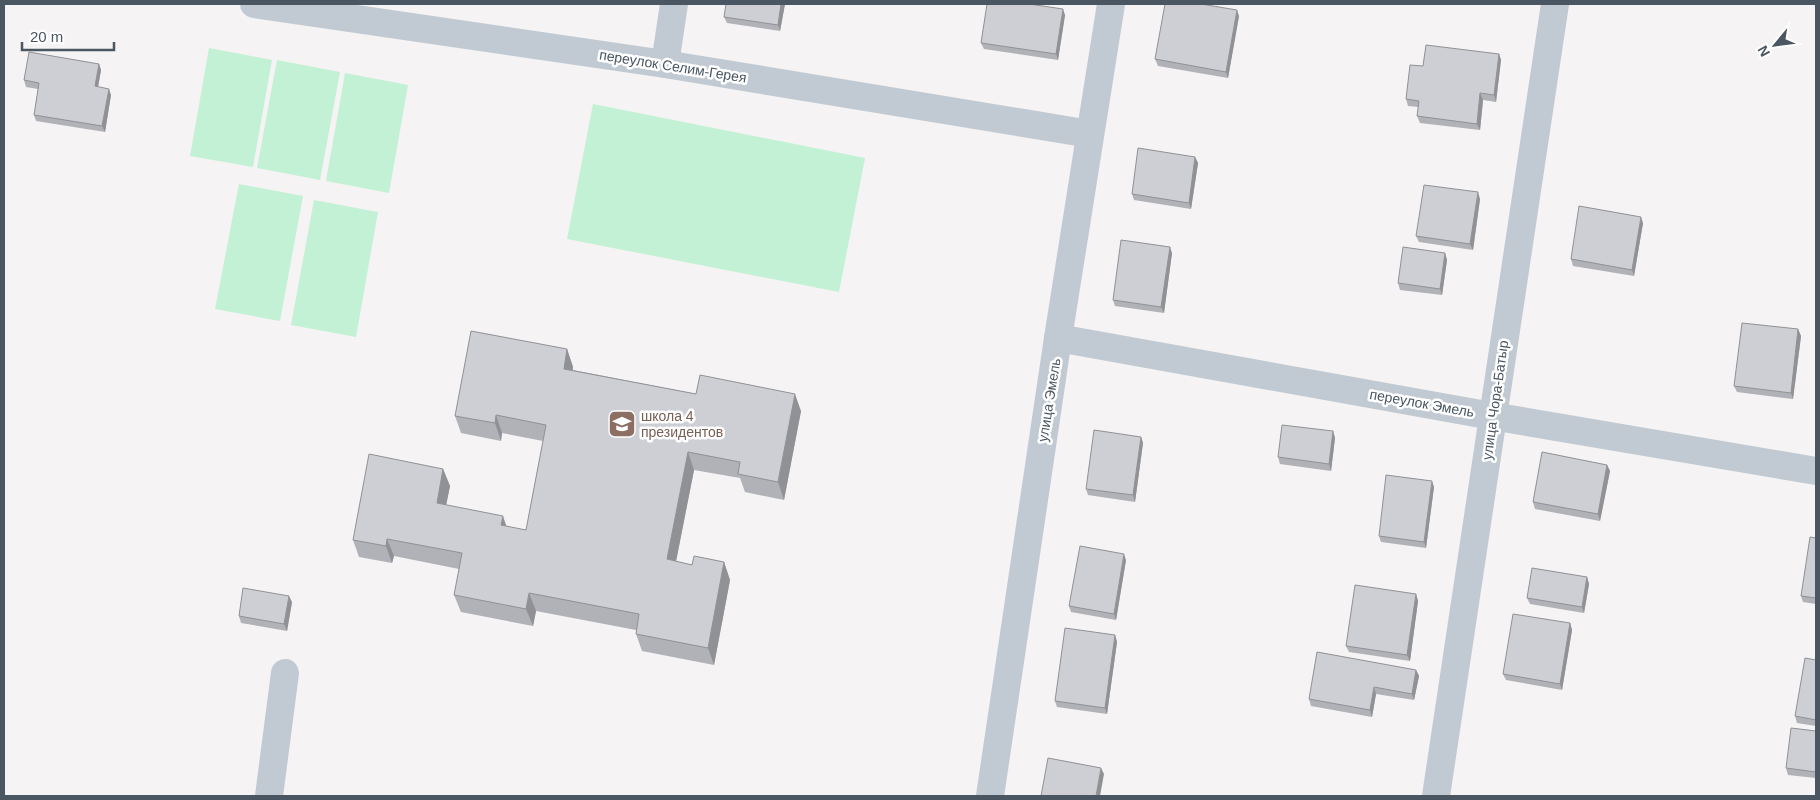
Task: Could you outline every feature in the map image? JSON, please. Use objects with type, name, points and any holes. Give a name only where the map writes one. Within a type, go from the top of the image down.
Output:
[{"type":"street","name":"переулок Селим-Герея","points":[[254,4],[665,64],[1090,134]]},
{"type":"street","points":[[665,64],[674,4]]},
{"type":"street","name":"улица Эмель","points":[[990,796],[1058,338],[1111,4]]},
{"type":"street","name":"улица Чора-Батыр","points":[[1436,796],[1554,4]]},
{"type":"street","name":"переулок Эмель","points":[[1058,338],[1492,416],[1816,471]]},
{"type":"street","points":[[269,796],[285,673]]},
{"type":"green space","points":[[209,48],[272,60],[253,167],[190,156]]},
{"type":"green space","points":[[277,60],[340,72],[320,180],[257,168]]},
{"type":"green space","points":[[345,73],[408,85],[389,193],[326,181]]},
{"type":"green space","points":[[593,104],[865,158],[839,292],[567,239]]},
{"type":"green space","points":[[239,184],[303,196],[280,321],[215,309]]},
{"type":"green space","points":[[314,200],[378,212],[356,337],[291,325]]},
{"type":"building","points":[[726,4],[781,4],[778,25],[724,17]]},
{"type":"building","points":[[987,4],[1029,4],[1063,9],[1056,54],[981,43]]},
{"type":"building","points":[[1165,4],[1201,4],[1237,10],[1226,72],[1155,59]]},
{"type":"building","points":[[1426,45],[1499,54],[1494,95],[1480,93],[1477,124],[1417,116],[1419,101],[1406,99],[1410,65],[1423,66]]},
{"type":"building","points":[[29,52],[99,64],[95,86],[109,89],[102,126],[34,115],[39,83],[24,80]]},
{"type":"building","points":[[1138,148],[1195,157],[1189,203],[1132,194]]},
{"type":"building","points":[[1424,185],[1478,192],[1470,244],[1416,236]]},
{"type":"building","points":[[1579,206],[1641,217],[1632,270],[1571,259]]},
{"type":"building","points":[[1121,240],[1170,247],[1161,307],[1113,300]]},
{"type":"building","points":[[1403,247],[1445,253],[1440,289],[1398,283]]},
{"type":"building","points":[[1742,323],[1798,329],[1791,393],[1734,386]]},
{"type":"building","points":[[471,331],[567,349],[564,369],[696,394],[700,375],[795,394],[778,482],[738,474],[740,462],[688,452],[667,559],[692,565],[694,556],[724,562],[708,648],[636,634],[639,614],[529,593],[526,609],[454,595],[462,553],[387,539],[386,546],[353,540],[369,454],[443,469],[437,503],[503,516],[501,525],[526,530],[546,425],[496,415],[495,423],[455,416]]},
{"type":"building","points":[[1282,425],[1333,431],[1329,464],[1278,457]]},
{"type":"building","points":[[1094,430],[1141,437],[1133,495],[1086,489]]},
{"type":"building","points":[[1542,452],[1607,465],[1598,514],[1533,502]]},
{"type":"building","points":[[1386,475],[1432,481],[1424,542],[1379,536]]},
{"type":"building","points":[[1810,537],[1816,538],[1816,598],[1801,596]]},
{"type":"building","points":[[1080,546],[1124,554],[1114,614],[1069,606]]},
{"type":"building","points":[[1532,568],[1587,577],[1582,607],[1527,598]]},
{"type":"building","points":[[1355,585],[1416,594],[1407,655],[1346,646]]},
{"type":"building","points":[[243,588],[289,596],[284,624],[239,616]]},
{"type":"building","points":[[1513,614],[1570,623],[1560,684],[1503,674]]},
{"type":"building","points":[[1065,628],[1115,635],[1105,708],[1055,701]]},
{"type":"building","points":[[1317,652],[1416,670],[1412,694],[1374,687],[1370,710],[1309,699]]},
{"type":"building","points":[[1805,658],[1816,660],[1816,720],[1795,716]]},
{"type":"building","points":[[1791,728],[1816,731],[1816,772],[1786,768]]},
{"type":"building","points":[[1048,758],[1101,768],[1096,796],[1041,796]]},
{"type":"place","name":"школа 4 президентов","points":[[622,424]]}]
